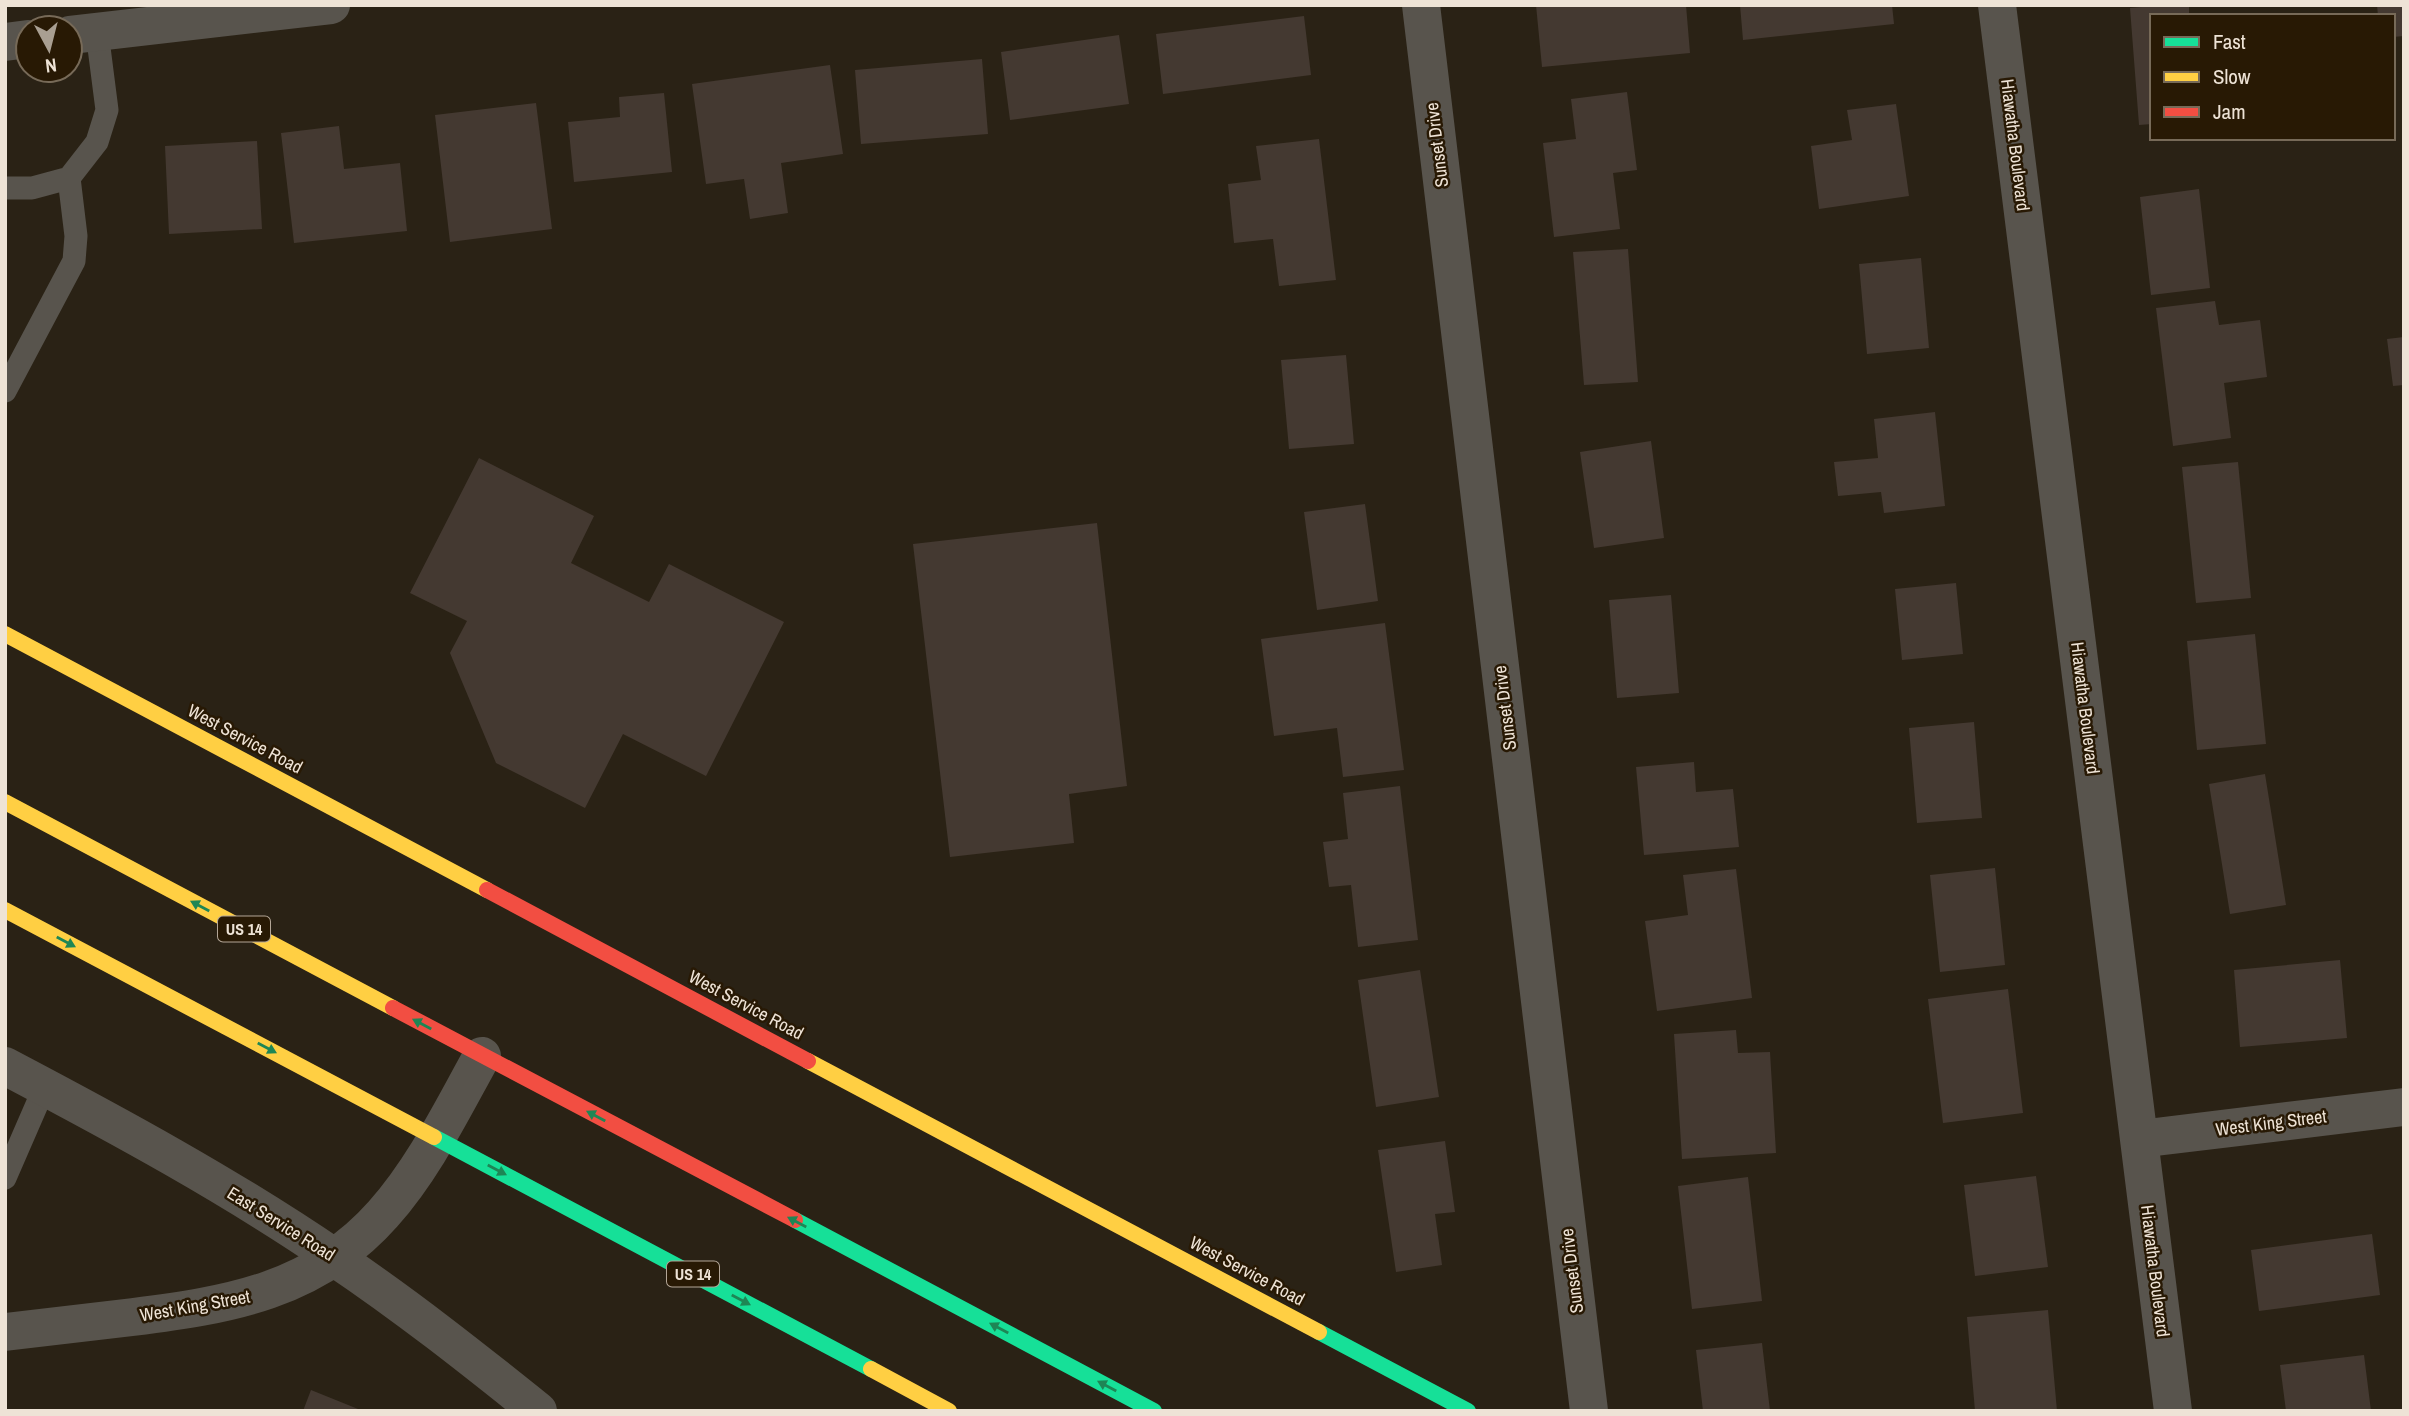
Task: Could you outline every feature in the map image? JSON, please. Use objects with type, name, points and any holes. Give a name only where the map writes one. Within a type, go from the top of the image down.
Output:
[{"type":"main road","name":"West Service Road","points":[[5,634],[1468,1411]]},
{"type":"main road","name":"US 14","points":[[5,802],[482,1056]]},
{"type":"main road","name":"US 14","points":[[5,910],[949,1411]]},
{"type":"main road","points":[[482,1056],[1154,1411]]},
{"type":"street","points":[[84,33],[331,5]]},
{"type":"street","name":"Sunset Drive","points":[[1420,5],[1589,1411]]},
{"type":"street","name":"Hiawatha Boulevard","points":[[1997,5],[2173,1411]]},
{"type":"street","name":"West King Street","points":[[5,1332],[195,1309],[260,1294],[295,1280],[334,1257],[384,1213],[437,1138],[482,1056]]},
{"type":"street","name":"East Service Road","points":[[5,1066],[211,1180],[334,1257],[538,1411]]},
{"type":"street","name":"West King Street","points":[[2138,1139],[2404,1107]]},
{"type":"lane","points":[[5,188],[32,188],[69,178],[97,142],[107,110],[84,33]]},
{"type":"lane","points":[[5,391],[74,261],[76,236],[69,178]]},
{"type":"lane","points":[[5,1178],[45,1086]]},
{"type":"building","points":[[1536,5],[1686,5],[1690,53],[1542,67]]},
{"type":"building","points":[[1740,5],[1892,5],[1894,24],[1743,40]]},
{"type":"building","points":[[2189,5],[2189,14],[2150,14],[2150,124],[2139,125],[2130,8]]},
{"type":"building","points":[[2377,5],[2404,5],[2404,36],[2395,37],[2395,14],[2378,14]]},
{"type":"building","points":[[1304,16],[1311,75],[1163,94],[1156,34]]},
{"type":"building","points":[[1119,35],[1129,104],[1010,120],[1001,52]]},
{"type":"building","points":[[982,59],[988,134],[861,144],[855,70]]},
{"type":"building","points":[[830,65],[843,154],[781,163],[788,213],[750,219],[744,179],[706,184],[692,84]]},
{"type":"building","points":[[1627,92],[1637,170],[1613,173],[1620,229],[1554,237],[1543,143],[1576,139],[1571,99]]},
{"type":"building","points":[[664,93],[672,172],[574,182],[568,122],[620,117],[619,97]]},
{"type":"building","points":[[536,103],[552,229],[450,242],[435,115]]},
{"type":"building","points":[[1896,104],[1909,196],[1819,209],[1811,146],[1852,140],[1847,110]]},
{"type":"building","points":[[339,126],[344,169],[400,163],[407,231],[294,243],[281,133]]},
{"type":"building","points":[[1319,139],[1336,280],[1279,286],[1273,239],[1234,243],[1228,184],[1261,180],[1256,146]]},
{"type":"building","points":[[257,141],[262,229],[169,234],[165,146]]},
{"type":"building","points":[[2199,189],[2210,288],[2151,295],[2140,197]]},
{"type":"building","points":[[1628,249],[1638,382],[1584,385],[1573,252]]},
{"type":"building","points":[[1921,258],[1929,348],[1867,354],[1859,264]]},
{"type":"building","points":[[2215,301],[2219,325],[2260,320],[2267,377],[2224,383],[2231,438],[2173,446],[2156,308]]},
{"type":"building","points":[[2404,337],[2404,385],[2393,386],[2387,339]]},
{"type":"building","points":[[1346,355],[1354,444],[1289,449],[1281,360]]},
{"type":"building","points":[[1935,412],[1945,506],[1884,513],[1881,492],[1838,496],[1834,462],[1878,458],[1874,419]]},
{"type":"building","points":[[1651,441],[1664,538],[1594,548],[1580,452]]},
{"type":"building","points":[[479,458],[594,516],[571,563],[649,602],[669,564],[784,622],[706,776],[623,734],[585,808],[496,763],[450,653],[467,621],[410,593]]},
{"type":"building","points":[[2238,462],[2251,598],[2196,603],[2182,467]]},
{"type":"building","points":[[1365,504],[1378,601],[1317,610],[1304,512]]},
{"type":"building","points":[[1097,523],[1127,786],[1069,794],[1074,843],[950,857],[913,544]]},
{"type":"building","points":[[1956,583],[1963,654],[1902,660],[1895,589]]},
{"type":"building","points":[[1671,595],[1679,693],[1617,698],[1609,600]]},
{"type":"building","points":[[1385,623],[1404,770],[1343,777],[1337,728],[1274,736],[1261,639]]},
{"type":"building","points":[[2255,634],[2266,744],[2197,750],[2187,641]]},
{"type":"building","points":[[1974,722],[1982,818],[1917,823],[1909,728]]},
{"type":"building","points":[[1694,762],[1696,792],[1733,789],[1739,847],[1644,855],[1636,767]]},
{"type":"building","points":[[2265,774],[2286,905],[2230,914],[2209,784]]},
{"type":"building","points":[[1400,786],[1418,940],[1358,947],[1351,885],[1329,887],[1323,842],[1348,839],[1343,793]]},
{"type":"building","points":[[1995,868],[2005,965],[1940,972],[1930,875]]},
{"type":"building","points":[[1736,869],[1752,998],[1657,1011],[1645,921],[1688,915],[1683,875]]},
{"type":"building","points":[[2340,960],[2347,1038],[2240,1047],[2234,970]]},
{"type":"building","points":[[1420,970],[1439,1097],[1376,1107],[1358,980]]},
{"type":"building","points":[[2008,989],[2023,1113],[1943,1123],[1928,999]]},
{"type":"building","points":[[1736,1030],[1738,1053],[1770,1052],[1776,1153],[1682,1159],[1674,1034]]},
{"type":"building","points":[[1445,1141],[1455,1212],[1435,1214],[1442,1265],[1396,1272],[1378,1150]]},
{"type":"building","points":[[2036,1176],[2048,1267],[1975,1276],[1964,1185]]},
{"type":"building","points":[[1748,1177],[1762,1301],[1692,1309],[1678,1186]]},
{"type":"building","points":[[2372,1234],[2380,1295],[2259,1311],[2251,1250]]},
{"type":"building","points":[[2048,1310],[2057,1411],[1975,1411],[1967,1317]]},
{"type":"building","points":[[1762,1343],[1770,1411],[1703,1411],[1696,1350]]},
{"type":"building","points":[[2364,1355],[2371,1411],[2286,1411],[2280,1365]]},
{"type":"building","points":[[311,1390],[363,1411],[303,1411]]},
{"type":"traffic: fast","points":[[434,1137],[871,1369]]},
{"type":"traffic: fast","points":[[795,1220],[1154,1411]]},
{"type":"traffic: fast","points":[[1319,1332],[1468,1411]]},
{"type":"traffic: slow","points":[[5,634],[487,890]]},
{"type":"traffic: slow","points":[[5,802],[393,1008]]},
{"type":"traffic: slow","points":[[5,910],[434,1137]]},
{"type":"traffic: slow","points":[[808,1061],[1319,1332]]},
{"type":"traffic: slow","points":[[871,1369],[949,1411]]},
{"type":"traffic: jam","points":[[487,890],[808,1061]]},
{"type":"traffic: jam","points":[[393,1008],[795,1220]]}]
